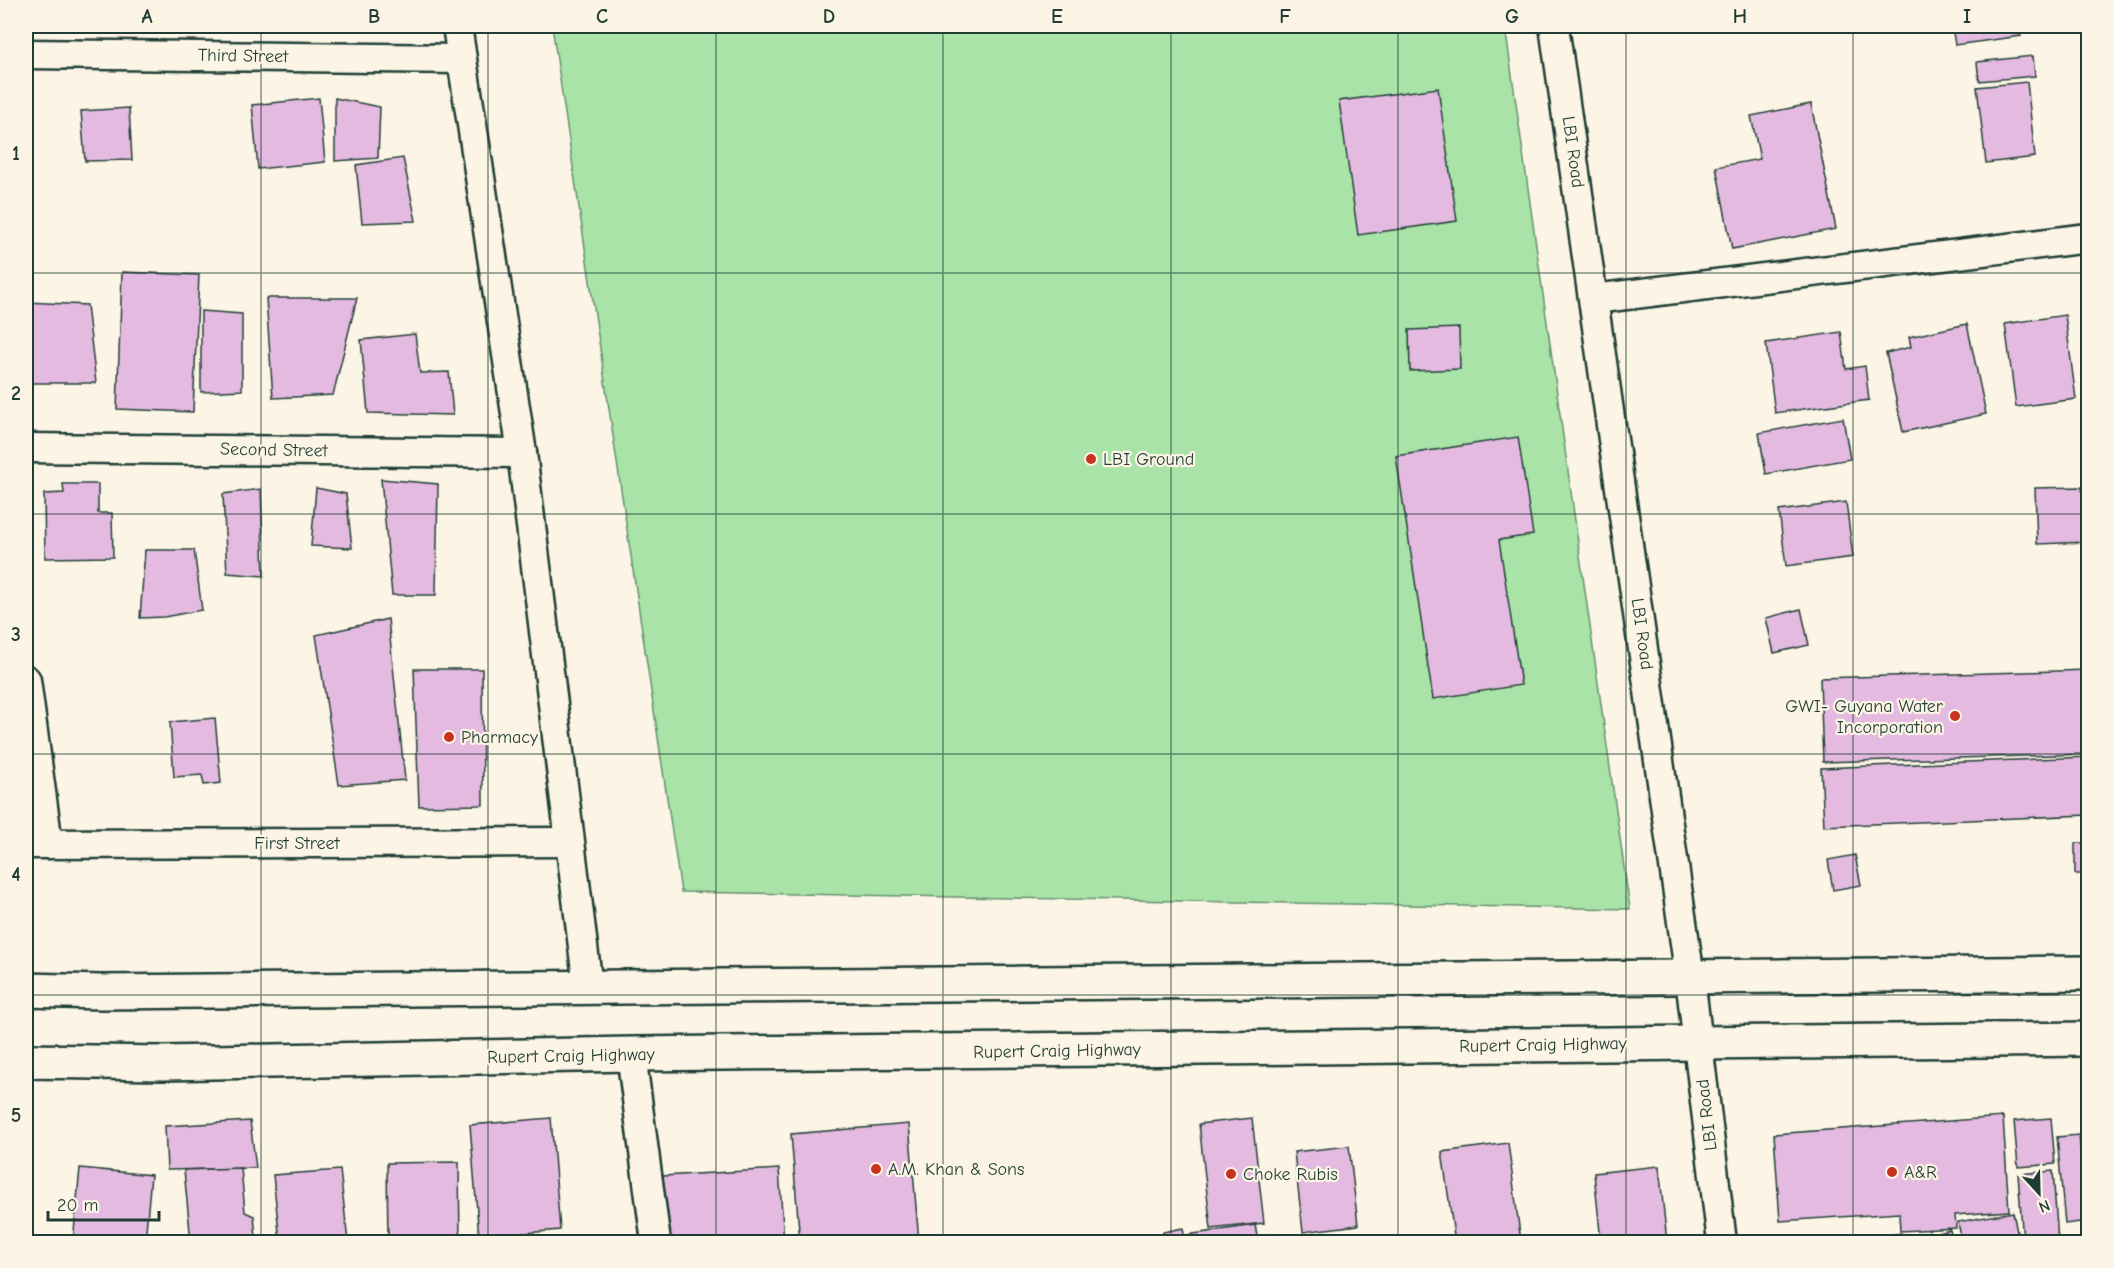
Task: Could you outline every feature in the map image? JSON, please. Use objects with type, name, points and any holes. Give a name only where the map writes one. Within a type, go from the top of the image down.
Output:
[{"type":"main road","points":[[26,990],[101,992],[2088,974]]},
{"type":"main road","name":"Rupert Craig Highway","points":[[26,1061],[163,1062],[631,1054],[2088,1039]]},
{"type":"street","points":[[457,26],[522,453],[568,842],[588,987]]},
{"type":"street","name":"LBI Road","points":[[1554,26],[1699,1042],[1722,1242]]},
{"type":"street","name":"Third Street","points":[[26,54],[461,59]]},
{"type":"street","points":[[1594,299],[2088,238]]},
{"type":"street","name":"Second Street","points":[[26,448],[522,453]]},
{"type":"street","points":[[26,680],[37,844]]},
{"type":"street","name":"First Street","points":[[37,844],[568,842]]},
{"type":"street","points":[[631,1054],[656,1242]]},
{"type":"green space","name":"LBI Ground","points":[[552,26],[1505,26],[1630,909],[681,892]]},
{"type":"building","points":[[1952,26],[2019,26],[2021,36],[1955,45]]},
{"type":"building","points":[[2033,56],[2035,76],[1979,81],[1977,62]]},
{"type":"building","points":[[2027,82],[2035,157],[1986,163],[1977,87]]},
{"type":"building","points":[[1438,88],[1457,221],[1358,235],[1339,101]]},
{"type":"building","points":[[319,98],[325,162],[258,169],[252,105]]},
{"type":"building","points":[[335,98],[380,107],[378,158],[335,161]]},
{"type":"building","points":[[1811,104],[1836,229],[1732,249],[1716,167],[1760,159],[1751,116]]},
{"type":"building","points":[[129,108],[132,160],[85,161],[81,111]]},
{"type":"building","points":[[403,158],[416,221],[362,223],[356,165]]},
{"type":"building","points":[[122,272],[199,275],[193,412],[117,409]]},
{"type":"building","points":[[266,298],[357,298],[333,395],[273,398]]},
{"type":"building","points":[[26,302],[87,305],[96,383],[26,383]]},
{"type":"building","points":[[201,311],[242,314],[242,390],[201,392]]},
{"type":"building","points":[[2065,315],[2076,399],[2016,407],[2005,324]]},
{"type":"building","points":[[1967,324],[1986,414],[1903,432],[1886,353],[1911,347],[1909,337]]},
{"type":"building","points":[[1459,328],[1460,369],[1410,371],[1409,330]]},
{"type":"building","points":[[1841,332],[1846,369],[1865,366],[1869,400],[1775,413],[1766,343]]},
{"type":"building","points":[[415,334],[420,373],[449,372],[453,415],[368,413],[361,340]]},
{"type":"building","points":[[1843,418],[1850,459],[1766,474],[1759,433]]},
{"type":"building","points":[[1518,437],[1533,535],[1499,540],[1521,685],[1433,699],[1396,456]]},
{"type":"building","points":[[381,479],[438,484],[436,595],[392,595]]},
{"type":"building","points":[[63,484],[98,484],[98,513],[112,513],[113,557],[45,558],[44,494],[64,493]]},
{"type":"building","points":[[2082,487],[2083,497],[2088,497],[2088,542],[2037,544],[2035,488]]},
{"type":"building","points":[[316,488],[346,494],[352,548],[311,546]]},
{"type":"building","points":[[261,489],[264,576],[227,573],[223,494]]},
{"type":"building","points":[[1846,502],[1853,557],[1786,566],[1779,511]]},
{"type":"building","points":[[145,550],[194,550],[202,610],[164,617],[140,618]]},
{"type":"building","points":[[1801,609],[1809,645],[1774,653],[1766,618]]},
{"type":"building","points":[[388,619],[405,780],[339,785],[316,635]]},
{"type":"building","name":"Pharmacy","points":[[414,669],[482,669],[483,805],[419,806]]},
{"type":"building","name":"GWI- Guyana Water Incorporation","points":[[2088,670],[2088,754],[1823,762],[1820,678]]},
{"type":"building","points":[[215,718],[221,783],[204,785],[202,775],[174,777],[170,722]]},
{"type":"building","points":[[2088,757],[2088,815],[1824,826],[1821,768]]},
{"type":"building","points":[[2075,843],[2087,843],[2087,874],[2075,874]]},
{"type":"building","points":[[1855,855],[1861,885],[1833,890],[1828,860]]},
{"type":"building","name":"A&R","points":[[2003,1117],[2009,1211],[1955,1215],[1956,1228],[1900,1231],[1899,1213],[1780,1221],[1774,1134]]},
{"type":"building","points":[[551,1118],[560,1230],[479,1237],[470,1125]]},
{"type":"building","name":"Choke Rubis","points":[[1252,1118],[1264,1223],[1211,1229],[1199,1124]]},
{"type":"building","points":[[2051,1118],[2055,1164],[2018,1167],[2014,1121]]},
{"type":"building","points":[[250,1121],[256,1168],[167,1170],[165,1126]]},
{"type":"building","points":[[909,1124],[919,1242],[800,1242],[791,1134]]},
{"type":"building","points":[[2079,1135],[2087,1221],[2065,1224],[2057,1137]]},
{"type":"building","points":[[1508,1143],[1521,1242],[1455,1242],[1442,1152]]},
{"type":"building","points":[[2088,1144],[2088,1220],[2082,1145]]},
{"type":"building","points":[[1349,1146],[1358,1225],[1303,1232],[1294,1152]]},
{"type":"building","points":[[459,1162],[460,1242],[388,1242],[387,1163]]},
{"type":"building","points":[[1659,1166],[1667,1242],[1601,1242],[1594,1173]]},
{"type":"building","points":[[80,1168],[151,1175],[145,1242],[73,1242]]},
{"type":"building","points":[[241,1168],[245,1212],[254,1216],[256,1238],[247,1242],[191,1242],[184,1170]]},
{"type":"building","points":[[779,1169],[784,1242],[667,1242],[663,1176]]},
{"type":"building","points":[[340,1170],[348,1242],[280,1242],[273,1175]]},
{"type":"building","points":[[2053,1171],[2058,1242],[2023,1242],[2018,1174]]},
{"type":"building","points":[[26,1193],[33,1242],[26,1242]]},
{"type":"building","points":[[2013,1212],[2019,1242],[1962,1242],[1958,1222]]},
{"type":"building","points":[[1255,1225],[1258,1242],[1188,1242],[1187,1235]]},
{"type":"building","points":[[1183,1228],[1185,1242],[1164,1242],[1163,1232]]},
{"type":"building","points":[[1950,1230],[1953,1242],[1905,1242]]},
{"type":"building","points":[[1901,1233],[1903,1242],[1842,1242]]},
{"type":"building","points":[[1274,1234],[1276,1242],[1261,1242],[1260,1236]]},
{"type":"place","name":"LBI Ground","points":[[1091,459]]},
{"type":"place","name":"GWI- Guyana Water Incorporation","points":[[1955,716]]},
{"type":"place","name":"Pharmacy","points":[[449,737]]},
{"type":"place","name":"A.M. Khan & Sons","points":[[876,1169]]},
{"type":"place","name":"A&R","points":[[1892,1172]]},
{"type":"place","name":"Choke Rubis","points":[[1231,1174]]}]
